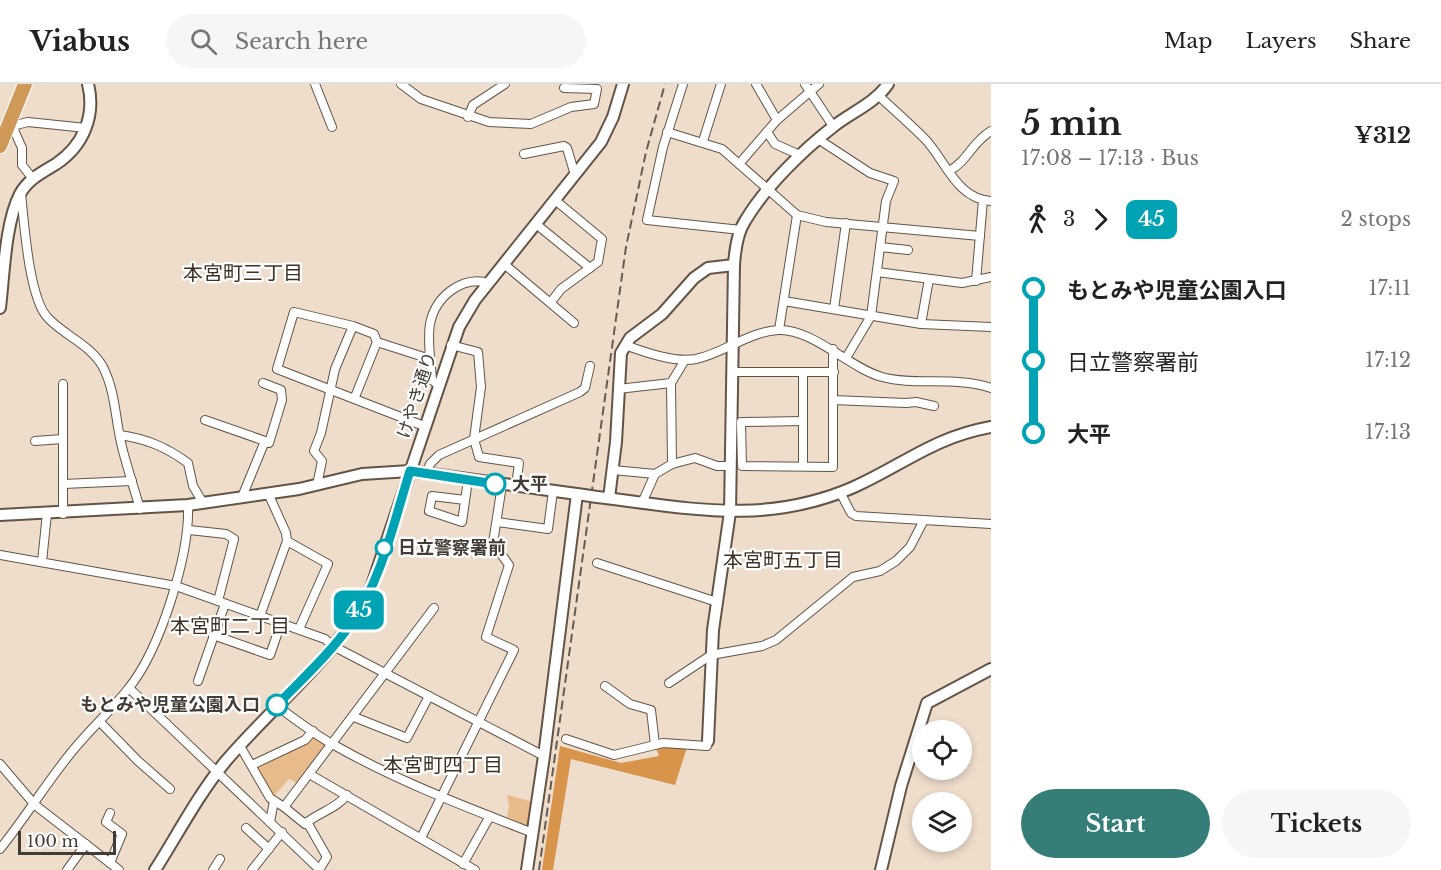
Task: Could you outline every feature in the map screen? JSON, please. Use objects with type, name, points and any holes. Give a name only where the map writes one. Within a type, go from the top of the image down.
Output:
[{"type":"highway","points":[[0,146],[25,84]]},
{"type":"street","points":[[0,308],[12,225],[21,192],[33,179],[71,152],[86,128],[91,104],[88,84]]},
{"type":"street","points":[[315,84],[332,126]]},
{"type":"street","points":[[401,84],[421,99],[468,117],[489,122],[531,124],[571,107],[594,104],[597,89],[564,88]]},
{"type":"street","name":"けやき通り","points":[[156,870],[217,772],[352,623],[371,588],[451,345],[464,317],[575,175],[607,130],[623,84]]},
{"type":"street","points":[[683,84],[667,132],[647,220],[741,230]]},
{"type":"street","points":[[703,141],[721,84]]},
{"type":"street","points":[[756,84],[777,120]]},
{"type":"street","points":[[739,164],[807,87],[819,84]]},
{"type":"street","points":[[566,739],[614,755],[655,745],[707,746],[711,655],[730,512],[734,265],[741,230],[769,191],[800,155],[833,126],[879,96],[888,84]]},
{"type":"street","points":[[468,117],[473,105],[500,85]]},
{"type":"street","points":[[807,87],[833,126]]},
{"type":"street","points":[[879,96],[926,140],[964,189],[987,200],[980,236],[976,281]]},
{"type":"street","points":[[33,179],[22,165],[22,148],[14,130],[16,125],[28,122],[86,128]]},
{"type":"street","points":[[949,171],[961,165],[976,140],[991,131]]},
{"type":"street","points":[[667,132],[703,141],[722,149],[797,214],[826,222],[980,236]]},
{"type":"street","points":[[767,132],[775,144],[800,155]]},
{"type":"street","points":[[818,139],[870,173],[894,181],[886,201],[871,316],[846,357]]},
{"type":"street","points":[[524,154],[564,146],[567,148],[575,175]]},
{"type":"street","points":[[21,192],[30,268],[40,303],[45,316],[94,354],[101,363],[114,391],[120,435],[140,509]]},
{"type":"street","points":[[551,302],[561,289],[598,262],[602,239],[555,200]]},
{"type":"street","points":[[779,330],[797,214]]},
{"type":"street","points":[[834,309],[846,223]]},
{"type":"street","points":[[536,224],[590,268]]},
{"type":"street","points":[[880,247],[908,250]]},
{"type":"street","points":[[504,264],[574,323]]},
{"type":"street","points":[[609,498],[621,354],[625,345],[669,307],[694,278],[708,268],[734,265]]},
{"type":"street","points":[[877,272],[962,283],[991,277]]},
{"type":"street","points":[[921,324],[929,279]]},
{"type":"street","points":[[438,385],[432,380],[430,323],[443,298],[459,285],[481,281],[489,283]]},
{"type":"street","points":[[784,302],[921,324],[991,327]]},
{"type":"street","points":[[355,397],[377,342],[374,334],[353,326],[294,312],[277,369],[355,397],[424,426]]},
{"type":"street","points":[[317,485],[322,461],[314,451],[338,360],[353,326]]},
{"type":"street","points":[[625,345],[685,360],[698,358],[733,343],[779,330],[792,332],[833,349],[882,377],[951,380],[991,388]]},
{"type":"street","points":[[377,342],[430,359]]},
{"type":"street","points":[[451,345],[478,352],[481,387],[474,439],[479,457],[519,463],[516,486]]},
{"type":"street","points":[[803,421],[741,422],[742,466],[833,467],[833,349]]},
{"type":"street","points":[[672,464],[671,383],[685,360]]},
{"type":"street","points":[[426,473],[434,459],[580,392],[585,388],[590,366]]},
{"type":"street","points":[[732,372],[834,372]]},
{"type":"street","points":[[803,372],[803,466]]},
{"type":"street","points":[[242,497],[267,442],[282,400],[281,390],[263,383]]},
{"type":"street","points":[[618,389],[671,383]]},
{"type":"street","points":[[63,384],[63,514]]},
{"type":"street","points":[[833,400],[906,404],[916,402],[934,406]]},
{"type":"street","points":[[205,420],[278,446]]},
{"type":"street","points":[[0,515],[63,514],[188,505],[268,494],[362,474],[410,471],[642,503],[730,512],[786,507],[840,492],[943,439],[991,427]]},
{"type":"street","points":[[120,435],[143,438],[167,448],[188,463],[193,486],[203,503]]},
{"type":"street","points":[[34,441],[62,439]]},
{"type":"street","points":[[642,503],[656,474],[672,464],[694,458],[717,466],[731,466]]},
{"type":"street","points":[[613,470],[656,474]]},
{"type":"street","points":[[465,500],[432,496],[429,511],[462,522],[468,480]]},
{"type":"street","points":[[63,484],[132,481]]},
{"type":"street","points":[[422,838],[514,650],[486,637],[509,565],[494,543],[502,484]]},
{"type":"street","points":[[497,522],[548,529],[553,491]]},
{"type":"street","points":[[840,492],[851,513],[856,516],[991,524]]},
{"type":"street","points":[[260,616],[287,541],[286,533],[268,494]]},
{"type":"street","points":[[526,870],[580,495]]},
{"type":"street","points":[[0,849],[35,805],[38,797],[72,752],[129,688],[147,659],[176,586],[189,530],[188,505]]},
{"type":"street","points":[[42,562],[47,513]]},
{"type":"street","points":[[669,683],[711,655],[762,646],[776,640],[853,577],[880,571],[896,561],[910,547],[924,520]]},
{"type":"street","points":[[189,530],[226,534],[234,538],[213,635],[198,681]]},
{"type":"street","points":[[287,541],[328,564],[299,629]]},
{"type":"street","points":[[0,555],[176,586],[299,629],[325,639],[333,646],[544,756]]},
{"type":"street","points":[[597,563],[717,602]]},
{"type":"street","points":[[284,807],[311,775],[434,608]]},
{"type":"street","points":[[213,635],[270,655],[281,623]]},
{"type":"street","points":[[881,870],[901,786],[927,704],[991,669]]},
{"type":"street","points":[[605,686],[630,704],[651,710],[655,745]]},
{"type":"street","points":[[129,688],[320,870],[327,857],[307,822]]},
{"type":"street","points":[[354,717],[407,738],[429,696]]},
{"type":"street","points":[[277,705],[333,745],[442,798],[533,833]]},
{"type":"street","points":[[100,722],[138,761],[170,789]]},
{"type":"street","points":[[252,765],[305,740],[313,732]]},
{"type":"street","points":[[240,746],[274,801],[305,824],[317,813],[339,805],[347,795]]},
{"type":"street","points":[[0,764],[35,805],[119,870]]},
{"type":"street","points":[[311,775],[475,870]]},
{"type":"street","points":[[270,822],[274,801]]},
{"type":"street","points":[[110,813],[106,822],[122,834],[110,863]]},
{"type":"street","points":[[463,864],[490,816]]},
{"type":"street","points":[[246,828],[269,849]]},
{"type":"street","points":[[252,870],[282,832]]},
{"type":"street","points":[[67,870],[86,844]]},
{"type":"street","points":[[213,870],[220,858]]},
{"type":"shaded area","points":[[314,735],[329,745],[300,785],[289,779],[273,797],[254,767]]},
{"type":"shaded area","points":[[688,744],[675,785],[571,759],[553,870],[542,870],[560,746],[621,763],[659,756],[655,745]]},
{"type":"shaded area","points":[[507,795],[538,803],[533,833],[506,822],[509,806]]},
{"type":"railway","points":[[539,870],[626,247],[646,152],[665,84]]},
{"type":"bus line","name":"45","points":[[277,705],[333,646],[359,611],[371,588],[410,471],[495,484]]},
{"type":"place","name":"大平","points":[[495,484]]},
{"type":"place","name":"日立警察署前","points":[[384,548]]},
{"type":"place","name":"もとみや児童公園入口","points":[[277,705]]},
{"type":"district","name":"本宮町三丁目","points":[[243,273]]},
{"type":"district","name":"本宮町五丁目","points":[[783,560]]},
{"type":"district","name":"本宮町二丁目","points":[[230,626]]},
{"type":"district","name":"本宮町四丁目","points":[[443,765]]}]
